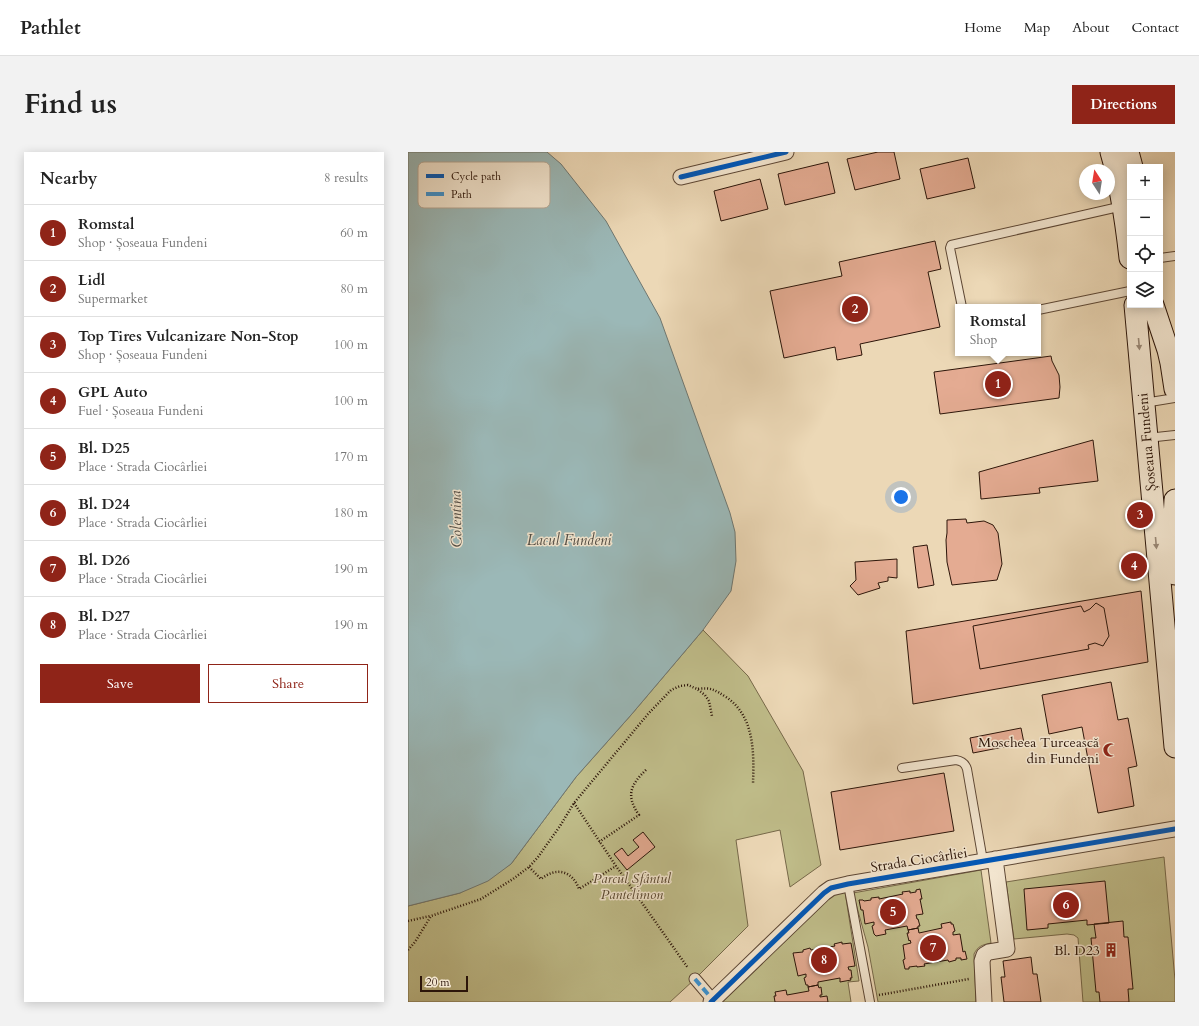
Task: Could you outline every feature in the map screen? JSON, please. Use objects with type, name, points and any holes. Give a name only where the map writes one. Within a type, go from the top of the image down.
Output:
[{"type":"main road","points":[[1111,152],[1119,183],[1127,236]]},
{"type":"main road","points":[[1128,152],[1131,164]]},
{"type":"main road","name":"Șoseaua Fundeni","points":[[1135,308],[1175,746]]},
{"type":"main road","points":[[1154,308],[1168,350],[1175,389]]},
{"type":"main road","name":"Șoseaua Fundeni","points":[[1175,500],[1173,537],[1175,574]]},
{"type":"street","points":[[681,176],[786,152]]},
{"type":"street","name":"Strada Ciocârliei","points":[[712,1001],[831,888],[1175,829]]},
{"type":"street","points":[[984,1002],[982,962],[984,955],[989,952],[1007,949],[989,860]]},
{"type":"street","points":[[695,979],[712,1001]]},
{"type":"lane","points":[[961,304],[950,248],[951,245],[1123,206]]},
{"type":"lane","points":[[1163,258],[1175,256]]},
{"type":"lane","points":[[1041,309],[1127,292]]},
{"type":"lane","points":[[1143,403],[1175,398]]},
{"type":"lane","points":[[1147,438],[1175,435]]},
{"type":"lane","points":[[902,768],[956,760],[966,764],[989,860]]},
{"type":"lane","points":[[848,884],[869,999]]},
{"type":"path","points":[[408,920],[431,916],[481,899],[514,879],[529,867],[560,826],[574,803],[648,714],[671,690],[680,686],[688,685],[705,694],[709,700],[712,716]]},
{"type":"path","points":[[697,689],[715,689],[732,701],[746,719],[751,734],[754,763],[753,784]]},
{"type":"path","points":[[599,842],[639,815],[633,806],[631,792],[637,778],[647,769]]},
{"type":"path","points":[[574,803],[599,842],[695,979]]},
{"type":"path","points":[[529,867],[541,879],[552,872],[566,873],[572,877],[579,889],[616,866]]},
{"type":"path","points":[[408,950],[415,942],[431,916]]},
{"type":"path","points":[[869,999],[983,976]]},
{"type":"green space","name":"Parcul Sfântul Pantelimon","points":[[703,630],[748,676],[803,771],[821,865],[790,887],[780,830],[736,840],[748,926],[670,1002],[408,1002],[408,906],[460,893],[511,864],[576,777]]},
{"type":"green space","points":[[1164,857],[1175,980],[1175,1002],[1083,1002],[1078,938],[1074,935],[1067,934],[1014,939],[1006,882]]},
{"type":"green space","points":[[981,870],[991,943],[981,946],[974,954],[976,1002],[878,1002],[868,947],[853,893]]},
{"type":"green space","points":[[845,892],[859,981],[848,982],[851,1002],[722,1002],[833,895]]},
{"type":"water","name":"Lacul Fundeni","points":[[408,152],[547,152],[561,164],[606,221],[660,318],[730,513],[735,532],[736,561],[731,591],[703,630],[576,777],[511,864],[488,881],[460,893],[408,906]]},
{"type":"building","points":[[878,152],[894,152],[900,179],[855,190],[847,159]]},
{"type":"building","points":[[968,158],[975,188],[927,199],[920,169]]},
{"type":"building","points":[[828,162],[835,193],[785,205],[778,174]]},
{"type":"building","points":[[760,179],[768,209],[721,221],[714,191]]},
{"type":"building","points":[[935,241],[941,269],[928,272],[940,327],[860,344],[862,355],[837,360],[835,347],[784,358],[770,291],[842,276],[839,262]]},
{"type":"building","points":[[1051,356],[1059,375],[1059,398],[940,414],[934,372]]},
{"type":"building","points":[[1093,440],[1098,481],[1039,488],[1040,493],[981,499],[979,472]]},
{"type":"building","points":[[966,519],[967,523],[984,521],[993,525],[998,533],[1002,564],[997,580],[952,585],[947,562],[947,520]]},
{"type":"building","points":[[927,545],[934,585],[918,588],[913,547]]},
{"type":"building","points":[[897,559],[897,578],[888,577],[888,581],[878,583],[880,588],[858,595],[850,586],[856,580],[855,562]]},
{"type":"building","points":[[1141,591],[1148,662],[913,704],[906,631]]},
{"type":"building","points":[[1096,603],[1104,608],[1109,636],[1103,646],[1095,643],[1088,645],[1089,649],[980,669],[973,626],[1081,606],[1084,612]]},
{"type":"building","name":"Moscheea Turcească din Fundeni","points":[[1111,682],[1118,720],[1128,718],[1137,766],[1128,768],[1134,806],[1098,813],[1082,727],[1049,734],[1042,695]]},
{"type":"building","points":[[1021,728],[1024,743],[973,753],[970,738]]},
{"type":"building","points":[[944,773],[954,831],[840,850],[831,792]]},
{"type":"building","points":[[643,832],[655,847],[627,870],[614,854],[622,848],[628,856],[639,847],[633,840]]},
{"type":"building","points":[[1105,881],[1109,923],[1087,925],[1087,920],[1048,924],[1048,928],[1027,930],[1024,889]]},
{"type":"building","points":[[920,889],[923,914],[916,915],[920,926],[918,926],[918,928],[908,930],[907,926],[885,930],[886,934],[876,936],[872,926],[874,925],[874,922],[865,924],[863,910],[861,910],[859,900],[871,900],[871,898],[879,897],[879,899],[903,894],[902,892],[916,892],[916,890]]},
{"type":"building","name":"Bl. D23","points":[[1123,921],[1124,937],[1128,937],[1133,989],[1128,989],[1129,1002],[1100,1002],[1099,992],[1096,992],[1091,938],[1096,938],[1094,924]]},
{"type":"building","points":[[951,922],[955,931],[953,932],[953,935],[960,934],[963,952],[965,951],[967,959],[961,960],[961,958],[956,958],[956,960],[949,962],[948,960],[905,969],[903,960],[905,959],[903,945],[911,943],[907,933],[909,933],[908,930],[918,928],[919,933],[942,928],[941,924]]},
{"type":"building","points":[[842,942],[842,944],[851,943],[855,966],[848,967],[849,970],[851,970],[851,980],[840,982],[840,978],[818,982],[818,985],[808,987],[804,978],[806,977],[806,974],[798,976],[793,953],[803,952],[803,950],[810,948],[811,950],[835,946],[834,944]]},
{"type":"building","points":[[1031,957],[1033,974],[1037,974],[1041,1002],[1004,1002],[1001,977],[1005,977],[1003,961]]},
{"type":"building","points":[[818,985],[819,988],[821,987],[822,995],[820,995],[820,997],[827,996],[828,1002],[775,1002],[775,992],[786,990],[787,995],[809,991],[808,987]]},
{"type":"marked path","points":[[695,979],[713,1000]]},
{"type":"cycle path","points":[[681,177],[786,152]]},
{"type":"cycle path","points":[[711,1002],[831,888],[1175,829]]},
{"type":"place","name":"Lidl","points":[[855,309]]},
{"type":"place","name":"Romstal","points":[[998,384]]},
{"type":"place","name":"Top Tires Vulcanizare Non-Stop","points":[[1140,515]]},
{"type":"place","name":"GPL Auto","points":[[1134,566]]},
{"type":"place","name":"Moscheea Turcească din Fundeni","points":[[1110,750]]},
{"type":"place","name":"Bl. D24","points":[[1066,905]]},
{"type":"place","name":"Bl. D25","points":[[893,912]]},
{"type":"place","name":"Bl. D26","points":[[933,948]]},
{"type":"place","name":"Bl. D23","points":[[1111,950]]},
{"type":"place","name":"Bl. D27","points":[[824,960]]},
{"type":"water label","name":"Colentina","points":[[456,519]]}]
